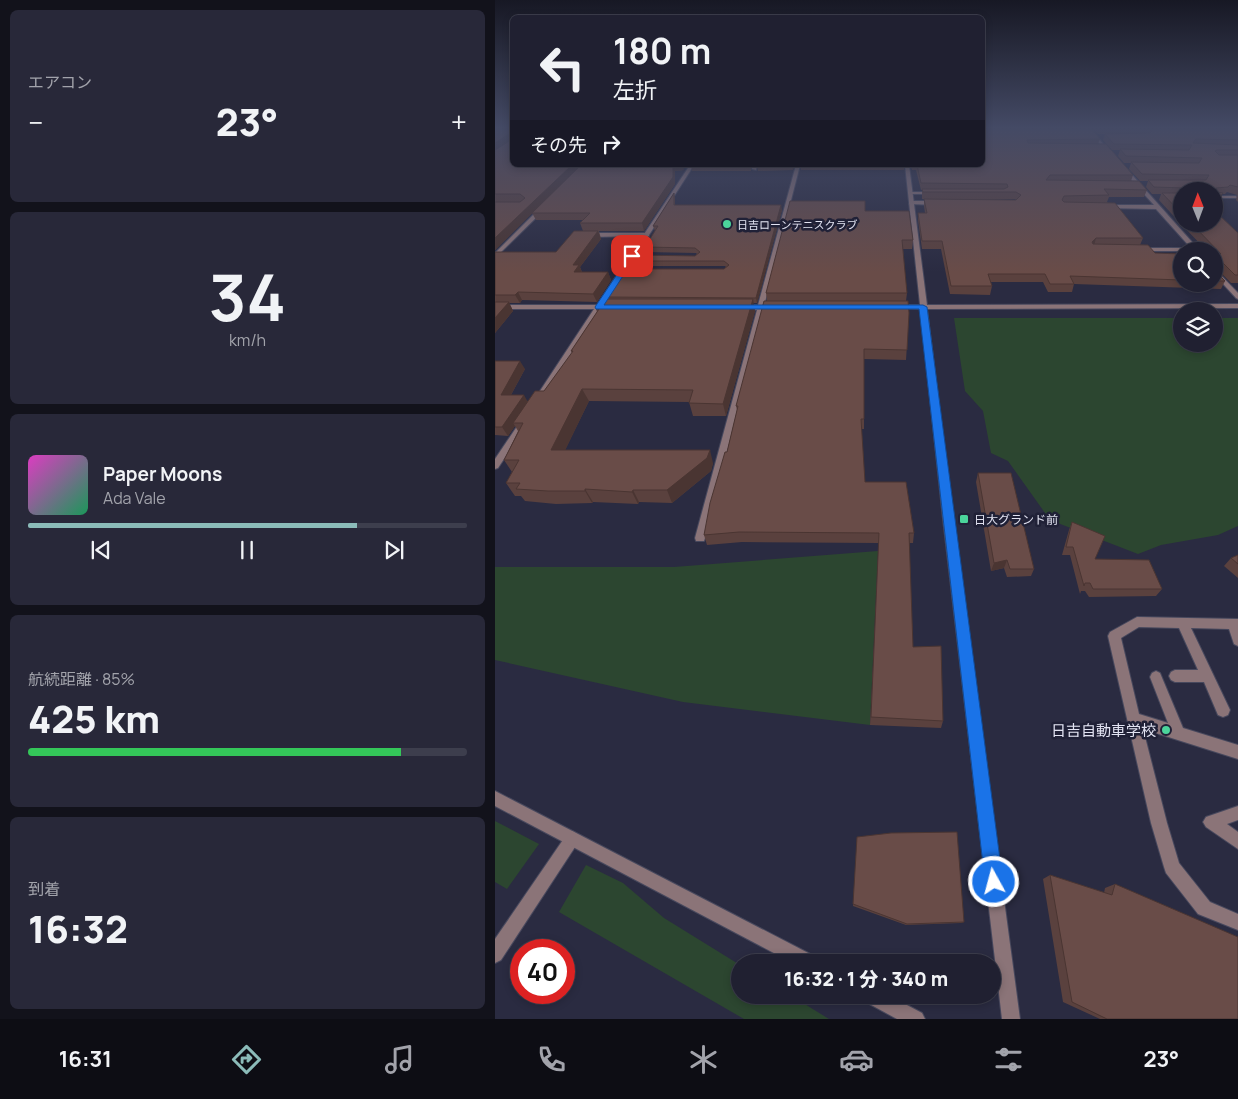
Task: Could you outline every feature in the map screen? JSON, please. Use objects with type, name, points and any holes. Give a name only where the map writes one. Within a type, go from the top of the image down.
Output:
[{"type":"street","points":[[533,408],[684,177]]},
{"type":"street","points":[[700,538],[795,177]]},
{"type":"street","points":[[906,177],[911,198],[1011,1019]]},
{"type":"street","points":[[1131,177],[1189,242]]},
{"type":"street","points":[[1129,184],[1147,184]]},
{"type":"street","points":[[911,198],[938,193]]},
{"type":"street","points":[[1149,197],[1157,197]]},
{"type":"street","points":[[1223,197],[1236,197]]},
{"type":"street","points":[[911,198],[949,203]]},
{"type":"street","points":[[495,256],[549,202]]},
{"type":"street","points":[[1101,207],[1158,207]]},
{"type":"street","points":[[576,235],[647,235]]},
{"type":"street","points":[[1131,250],[1173,251]]},
{"type":"street","points":[[632,256],[641,256]]},
{"type":"street","points":[[623,270],[632,270]]},
{"type":"street","points":[[1223,280],[1238,297]]},
{"type":"street","points":[[885,307],[1238,306]]},
{"type":"street","points":[[495,307],[617,307]]},
{"type":"street","points":[[730,307],[779,308]]},
{"type":"street","points":[[495,465],[528,416]]},
{"type":"street","points":[[1238,640],[1236,624],[1137,622],[1114,636],[1159,823],[1172,867],[1204,908],[1238,922]]},
{"type":"street","points":[[1183,623],[1223,710]]},
{"type":"street","points":[[1175,676],[1207,676]]},
{"type":"street","points":[[1156,677],[1178,732]]},
{"type":"street","points":[[1134,719],[1238,752]]},
{"type":"street","points":[[495,798],[793,954]]},
{"type":"street","points":[[1238,813],[1211,822],[1238,841]]},
{"type":"street","points":[[495,954],[572,839]]},
{"type":"street","points":[[887,1004],[916,1019]]},
{"type":"green space","points":[[954,318],[1173,318],[1173,352],[1223,352],[1223,318],[1238,318],[1238,526],[1218,535],[1161,545],[1138,554],[1050,520],[1008,461],[991,453],[983,411],[965,391]]},
{"type":"green space","points":[[878,551],[870,725],[683,702],[495,660],[495,567],[674,567]]},
{"type":"green space","points":[[495,821],[539,844],[507,889],[495,882]]},
{"type":"green space","points":[[586,865],[623,883],[664,918],[731,959],[731,1004],[805,1004],[829,1019],[744,1019],[559,912]]},
{"type":"building","points":[[495,177],[560,177],[495,238],[495,202],[520,202],[525,198],[520,194],[495,194]]},
{"type":"building","points":[[569,177],[673,177],[642,223],[580,223],[590,213],[532,213]]},
{"type":"building","points":[[920,177],[1049,177],[1046,180],[1139,181],[1147,190],[1104,189],[1109,195],[1064,196],[1062,200],[1064,202],[1115,203],[1143,238],[1096,238],[1092,242],[1093,244],[1148,245],[1155,253],[1173,254],[1173,280],[1070,276],[1074,284],[1050,284],[1045,274],[988,274],[992,286],[951,286],[942,241],[922,241],[918,213],[927,213],[924,199],[1016,200],[1021,195],[1016,192],[923,192],[922,189],[1004,189],[1008,187],[1007,184],[921,183]]},
{"type":"building","points":[[1208,177],[1238,177],[1238,187],[1230,185],[1223,187],[1223,182],[1173,182],[1173,188],[1154,187],[1148,180],[1206,180]]},
{"type":"building","points":[[674,193],[674,205],[781,205],[756,298],[606,297],[620,275],[628,275],[632,269],[724,269],[729,265],[724,261],[636,261],[640,255],[695,256],[700,252],[695,248],[645,247],[658,226],[653,226]]},
{"type":"building","points":[[1162,193],[1173,193],[1173,205]]},
{"type":"building","points":[[790,201],[865,201],[865,211],[909,211],[913,240],[902,240],[907,293],[766,293]]},
{"type":"building","points":[[1223,219],[1238,233],[1238,275],[1235,275],[1223,263],[1223,242],[1209,242],[1200,232],[1223,232]]},
{"type":"building","points":[[574,231],[598,231],[573,265],[579,265],[574,272],[608,272],[593,294],[518,292],[515,295],[495,295],[495,252],[556,252]]},
{"type":"building","points":[[603,299],[753,299],[723,404],[689,403],[693,390],[582,389],[551,450],[710,450],[707,458],[667,490],[633,490],[632,492],[585,489],[585,491],[548,491],[516,489],[520,483],[506,483],[519,460],[504,460],[523,423],[513,423],[535,391],[544,391],[573,351],[571,351],[599,309],[596,309]]},
{"type":"building","points":[[764,301],[908,301],[907,350],[864,349],[864,419],[861,419],[865,482],[906,482],[914,533],[909,533],[913,647],[941,646],[943,721],[871,717],[879,533],[739,532],[704,535],[710,503],[725,452],[727,452],[738,406],[736,406]]},
{"type":"building","points":[[495,302],[509,302],[495,318]]},
{"type":"building","points":[[495,361],[520,361],[501,395],[524,395],[502,427],[495,427]]},
{"type":"building","points":[[978,473],[1011,473],[1034,569],[1010,569],[1007,560],[994,563]]},
{"type":"building","points":[[1072,522],[1105,536],[1095,559],[1149,560],[1162,589],[1093,589],[1090,583],[1085,583],[1084,586],[1073,547],[1066,547]]},
{"type":"building","points":[[1238,555],[1238,564],[1231,558]]},
{"type":"building","points":[[957,832],[964,922],[907,924],[853,904],[857,837],[891,833]]},
{"type":"building","points":[[1050,875],[1112,895],[1115,884],[1238,937],[1238,1019],[1107,1019],[1072,1002]]},
{"type":"place","name":"日吉ローンテニスクラブ","points":[[727,224]]},
{"type":"place","name":"日大グランド前","points":[[964,519]]},
{"type":"place","name":"日吉自動車学校","points":[[1166,730]]},
{"type":"route","points":[[632,256],[598,307],[923,307],[994,882]]}]
